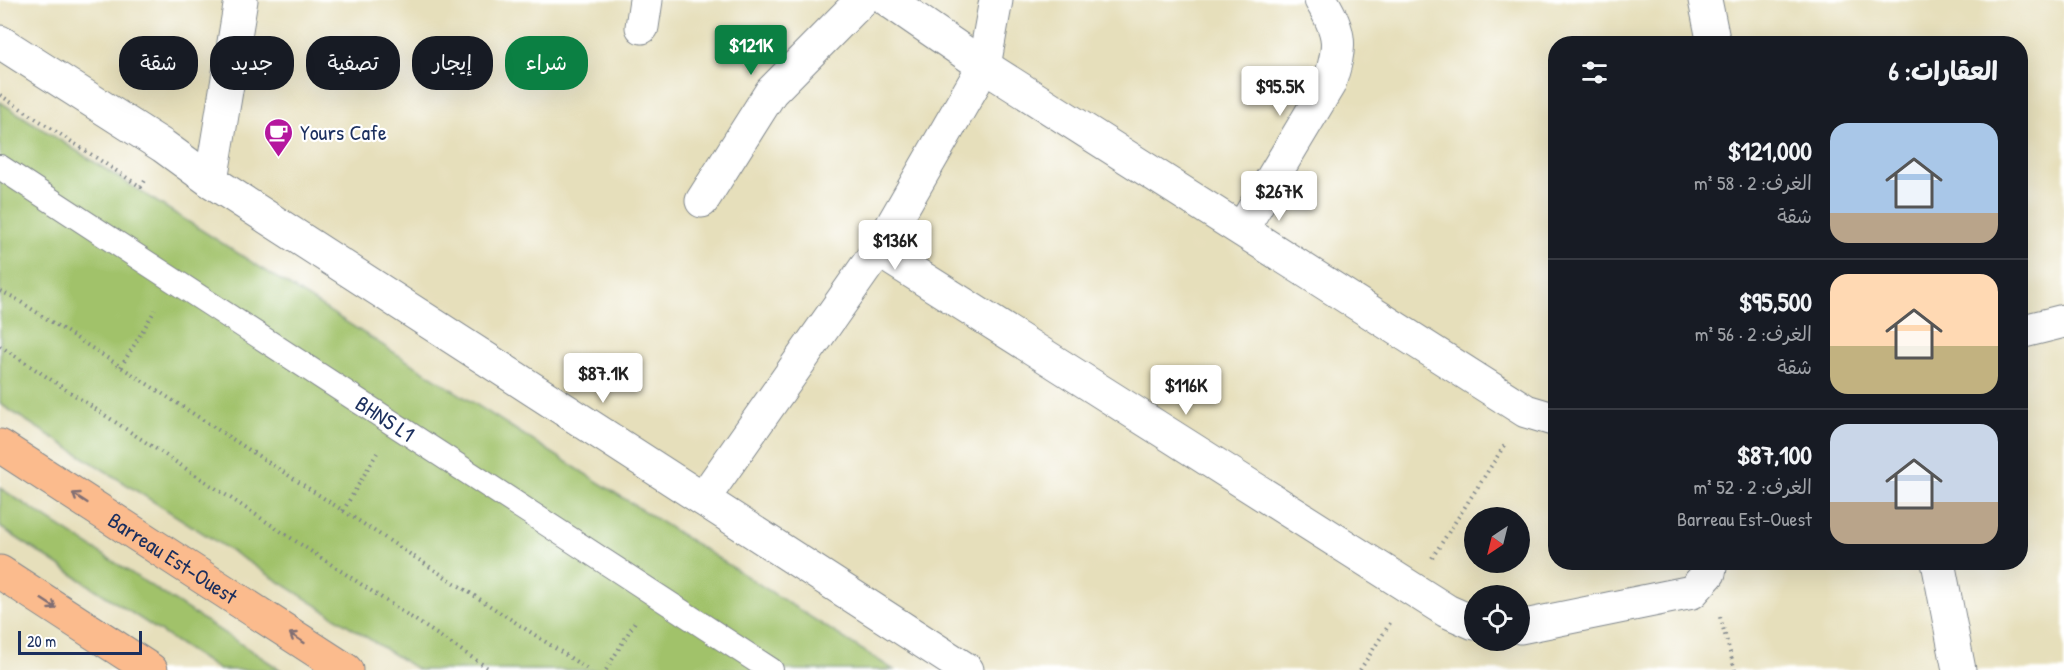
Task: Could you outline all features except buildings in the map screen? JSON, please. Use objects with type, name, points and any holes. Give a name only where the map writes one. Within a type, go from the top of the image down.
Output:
[{"type":"main road","name":"Barreau Est-Ouest","points":[[0,446],[346,670]]},
{"type":"main road","points":[[0,572],[151,670]]},
{"type":"street","points":[[211,181],[241,0]]},
{"type":"street","points":[[702,201],[771,92],[862,0]]},
{"type":"street","points":[[888,0],[984,66],[1541,415]]},
{"type":"street","points":[[703,499],[878,250],[984,66],[996,0]]},
{"type":"street","points":[[1242,229],[1329,84],[1337,59],[1338,43],[1335,23],[1321,0]]},
{"type":"street","points":[[1705,0],[1712,36]]},
{"type":"street","points":[[0,42],[967,670]]},
{"type":"street","points":[[878,250],[1412,590],[1464,619]]},
{"type":"street","points":[[2028,330],[2064,321]]},
{"type":"street","points":[[1530,626],[1692,592],[1708,570]]},
{"type":"street","points":[[1940,570],[1959,670]]},
{"type":"lane","name":"BHNS L1","points":[[0,167],[771,670]]},
{"type":"lane","name":"BHNS L1","points":[[0,180],[747,670]]},
{"type":"path","points":[[0,291],[121,366],[589,670]]},
{"type":"path","points":[[121,366],[155,310]]},
{"type":"path","points":[[0,346],[491,670]]},
{"type":"path","points":[[1360,670],[1412,590],[1541,415]]},
{"type":"path","points":[[342,511],[377,453]]},
{"type":"path","points":[[1710,570],[1735,670]]},
{"type":"path","points":[[606,670],[636,621]]},
{"type":"green space","points":[[0,102],[894,670],[418,670],[0,404]]},
{"type":"green space","points":[[0,488],[281,670],[219,670],[0,527]]},
{"type":"place","name":"Yours Cafe","points":[[279,158]]}]
